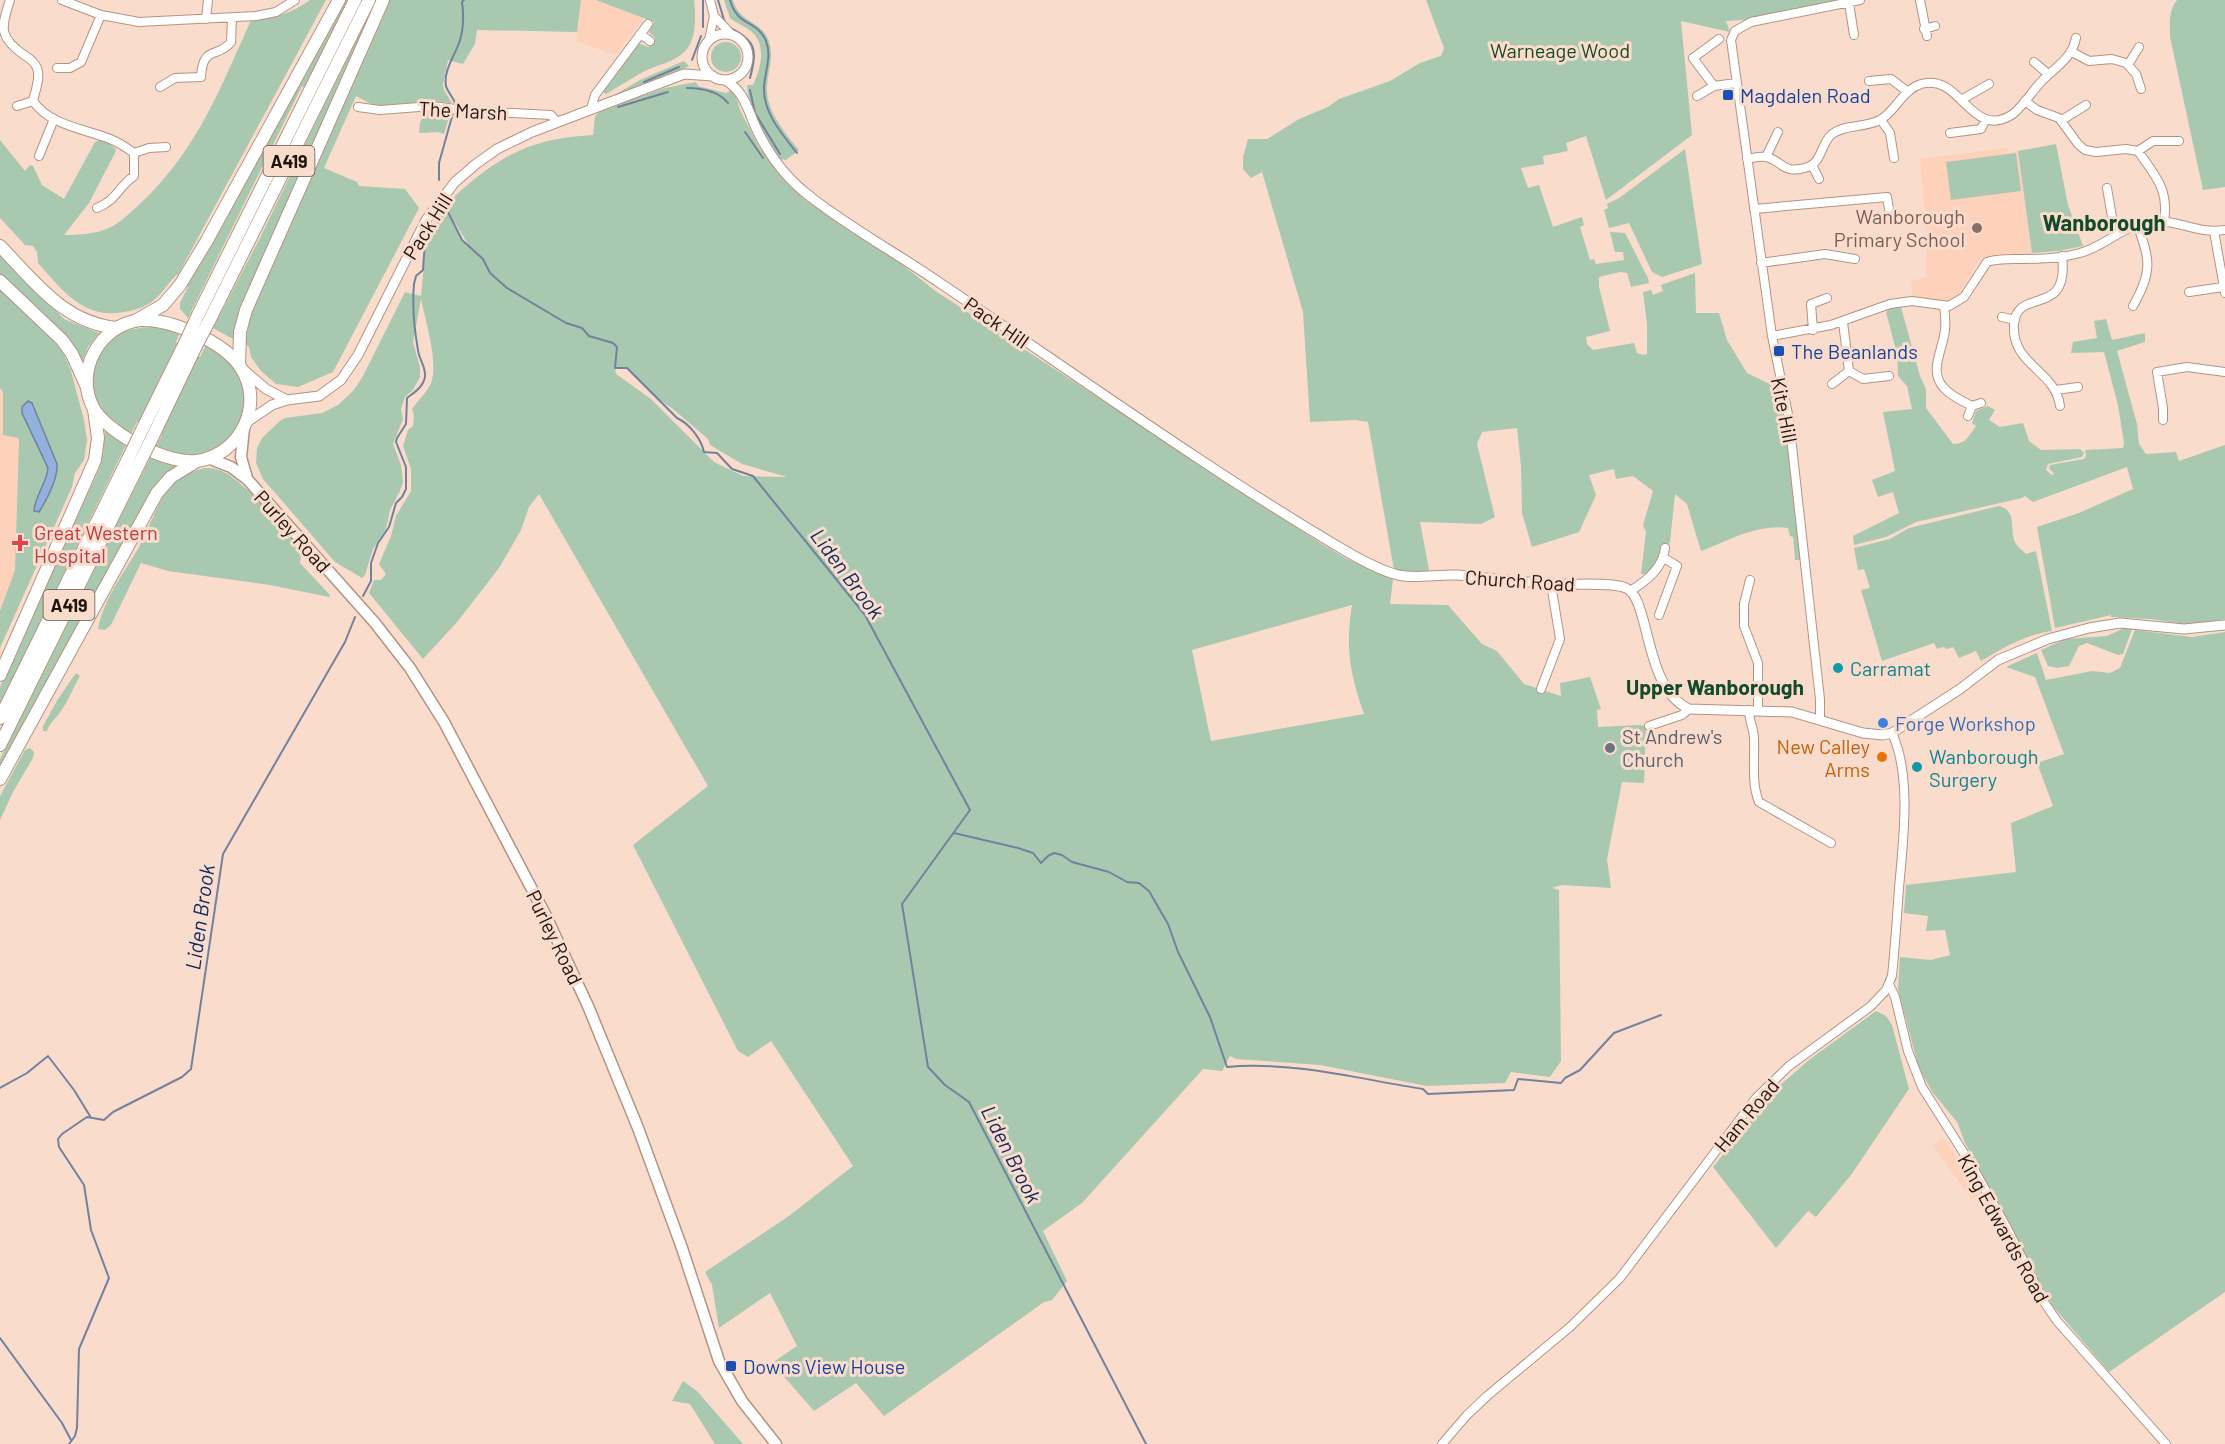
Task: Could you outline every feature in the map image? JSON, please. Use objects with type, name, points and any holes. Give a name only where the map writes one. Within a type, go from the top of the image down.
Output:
[{"type":"main road","name":"A419","points":[[135,321],[163,305],[180,285],[339,0]]},
{"type":"main road","name":"A419","points":[[204,318],[355,0]]},
{"type":"main road","name":"A419","points":[[0,718],[369,0]]},
{"type":"main road","name":"A419","points":[[241,367],[240,332],[246,310],[383,0]]},
{"type":"main road","points":[[0,246],[65,310],[86,321],[117,328]]},
{"type":"main road","points":[[0,281],[62,340],[72,354],[87,386],[94,409],[113,429],[153,451],[179,461],[203,459],[226,448],[246,425],[251,394],[241,367],[224,350],[182,328],[161,321],[135,321],[117,328],[104,338],[95,350],[89,367],[87,386]]},
{"type":"main road","name":"A419","points":[[0,675],[95,460],[98,438],[94,409]]},
{"type":"main road","name":"Purley Road","points":[[246,425],[241,457],[247,478]]},
{"type":"main road","name":"A419","points":[[0,779],[157,493],[171,477],[203,459]]},
{"type":"main road","name":"Purley Road","points":[[203,459],[231,467],[247,478],[375,623],[410,668],[444,722],[544,914],[588,1006],[642,1138],[682,1248],[719,1361],[742,1401],[776,1444]]},
{"type":"main road","name":"A419","points":[[0,745],[133,461]]},
{"type":"street","points":[[9,0],[1,27],[1,37],[36,65],[38,75],[33,101],[41,111],[112,140],[134,153],[149,148],[166,147]]},
{"type":"street","points":[[62,0],[101,15],[139,22],[267,15],[285,8],[295,0]]},
{"type":"street","points":[[206,19],[208,0]]},
{"type":"street","points":[[710,0],[714,16],[709,40],[702,56],[705,68],[713,76],[725,80],[735,77],[745,68],[748,60],[747,49],[741,39],[731,34],[714,16]]},
{"type":"street","points":[[1854,35],[1849,3],[1860,0]]},
{"type":"street","points":[[1920,0],[1926,33],[1935,26]]},
{"type":"street","name":"Kite Hill","points":[[1820,719],[1820,699],[1790,419],[1772,336],[1731,40],[1735,31],[1751,22],[1849,3]]},
{"type":"street","points":[[57,68],[70,68],[81,62],[101,15]]},
{"type":"street","points":[[160,87],[175,78],[201,80],[206,58],[231,42],[232,18]]},
{"type":"street","points":[[591,109],[595,95],[648,24]]},
{"type":"street","points":[[640,34],[650,41]]},
{"type":"street","points":[[709,40],[719,34],[731,34]]},
{"type":"street","points":[[1747,159],[1766,157],[1790,169],[1812,165],[1829,137],[1835,132],[1881,120],[1908,92],[1923,84],[1940,84],[1948,88],[1974,113],[1986,120],[2008,116],[2072,52],[2076,38]]},
{"type":"street","points":[[1714,86],[1693,58],[1719,39]]},
{"type":"street","points":[[2128,64],[2139,47]]},
{"type":"street","points":[[2072,52],[2089,61],[2116,59],[2128,64],[2136,74],[2141,88]]},
{"type":"street","name":"Pack Hill","points":[[246,425],[267,408],[287,400],[319,396],[333,388],[345,376],[358,355],[422,227],[439,201],[461,177],[497,149],[557,122],[684,74],[702,56]]},
{"type":"street","points":[[2034,62],[2048,74]]},
{"type":"street","name":"Pack Hill","points":[[742,94],[745,68]]},
{"type":"street","name":"Pack Hill","points":[[684,74],[713,76]]},
{"type":"street","points":[[1869,81],[1891,79],[1908,92]]},
{"type":"street","name":"Pack Hill","points":[[725,80],[742,94],[767,148],[788,176],[813,199],[1288,515]]},
{"type":"street","points":[[1697,96],[1714,86],[1736,83]]},
{"type":"street","points":[[1961,100],[1989,84]]},
{"type":"street","points":[[17,106],[33,101]]},
{"type":"street","points":[[2025,101],[2037,110],[2053,114],[2062,120],[2078,144],[2089,151],[2126,149],[2138,152],[2162,185],[2166,206],[2164,222]]},
{"type":"street","points":[[2062,120],[2086,105]]},
{"type":"street","name":"The Marsh","points":[[363,106],[380,110],[438,106],[471,111],[551,115],[557,122]]},
{"type":"street","points":[[39,156],[54,118]]},
{"type":"street","points":[[1881,120],[1890,134],[1894,158]]},
{"type":"street","points":[[1950,133],[1981,129],[1986,120]]},
{"type":"street","points":[[1766,157],[1778,132]]},
{"type":"street","points":[[2138,152],[2153,141],[2179,141]]},
{"type":"street","points":[[97,208],[111,200],[134,176],[134,153]]},
{"type":"street","points":[[1812,165],[1819,179]]},
{"type":"street","points":[[2106,194],[2119,233]]},
{"type":"street","points":[[1754,209],[1887,197],[1891,221]]},
{"type":"street","points":[[1772,336],[1813,330],[1843,322],[1890,304],[1912,301],[1944,306],[1953,304],[1964,297],[1987,262],[1998,259],[2062,256],[2088,251],[2119,233],[2152,221],[2200,230],[2225,230]]},
{"type":"street","points":[[2133,306],[2148,262],[2146,248],[2137,225]]},
{"type":"street","points":[[2189,292],[2224,290],[2214,231]]},
{"type":"street","points":[[1761,263],[1825,254],[1855,260]]},
{"type":"street","points":[[2060,406],[2056,390],[2023,357],[2018,348],[2014,323],[2026,305],[2049,297],[2058,290],[2063,278],[2062,256]]},
{"type":"street","points":[[1813,330],[1811,304],[1827,298]]},
{"type":"street","points":[[1944,306],[1945,332],[1937,365],[1937,376],[1946,390],[1972,406]]},
{"type":"street","points":[[2002,317],[2014,323]]},
{"type":"street","points":[[1843,322],[1849,371],[1859,378],[1868,380],[1889,376]]},
{"type":"street","points":[[2163,420],[2163,408],[2153,373],[2181,366],[2225,372]]},
{"type":"street","points":[[241,367],[266,389],[287,400]]},
{"type":"street","points":[[1832,384],[1849,371]]},
{"type":"street","points":[[2056,390],[2078,387]]},
{"type":"street","points":[[1968,416],[1972,406],[1981,403]]},
{"type":"street","name":"Church Road","points":[[1288,515],[1360,559],[1398,575],[1412,577],[1435,574],[1551,584],[1615,585],[1630,591]]},
{"type":"street","points":[[1665,548],[1664,558],[1650,578],[1630,591],[1636,600],[1664,686],[1678,704],[1706,711],[1792,712],[1863,733],[1883,735],[1892,733],[1960,689],[1990,665],[2048,639],[2089,628],[2120,623],[2184,629],[2225,625]]},
{"type":"street","points":[[1659,615],[1677,566],[1664,558]]},
{"type":"street","points":[[1750,580],[1745,597],[1744,620],[1746,632],[1756,653],[1759,670],[1754,710],[1749,723],[1754,740],[1757,799],[1762,805],[1831,843]]},
{"type":"street","points":[[1541,689],[1560,639],[1551,584]]},
{"type":"street","points":[[1649,726],[1682,715],[1689,708]]},
{"type":"street","points":[[1890,984],[1904,846],[1903,781],[1892,733]]},
{"type":"street","name":"Ham Road","points":[[1442,1444],[1487,1396],[1570,1327],[1620,1278],[1743,1115],[1771,1083],[1806,1053],[1871,1006],[1890,984]]},
{"type":"street","name":"King Edwards Road","points":[[1890,984],[1908,1051],[1922,1087],[1972,1166],[2008,1230],[2044,1302],[2057,1321],[2166,1444]]},
{"type":"shaded area","points":[[581,0],[596,0],[645,17],[615,55],[576,41]]},
{"type":"shaded area","name":"Wanborough Primary School","points":[[2007,148],[2008,153],[2018,151],[2032,254],[1999,254],[1980,258],[1959,295],[1950,301],[1913,300],[1911,281],[1926,277],[1927,234],[1920,159]]},
{"type":"shaded area","name":"Great Western Hospital","points":[[0,291],[81,451],[0,636]]},
{"type":"shaded area","points":[[1942,1138],[1973,1177],[1982,1193],[1972,1200],[1933,1145]]},
{"type":"green space","points":[[310,0],[326,0],[179,273],[154,300],[132,310],[97,312],[75,301],[38,263],[37,252],[33,246],[25,245],[0,218],[0,140],[25,171],[30,165],[33,166],[42,185],[64,199],[95,142],[102,139],[115,148],[116,151],[89,203],[64,235],[87,234],[109,228],[123,219],[163,180],[194,138],[230,68],[251,20],[282,15]]},
{"type":"green space","points":[[342,0],[348,0],[305,88],[302,86],[188,318],[180,309],[180,303],[188,287],[185,285]]},
{"type":"green space","points":[[375,0],[379,0],[248,291],[233,339],[213,328],[260,238]]},
{"type":"green space","points":[[388,0],[581,0],[577,32],[477,30],[475,44],[463,64],[448,60],[443,84],[452,103],[432,101],[375,106],[356,96],[324,168],[357,182],[359,186],[405,189],[419,208],[333,372],[298,387],[276,384],[261,371],[251,357],[249,347],[245,344],[250,318]]},
{"type":"green space","points":[[596,0],[694,0],[693,36],[687,49],[678,57],[647,70],[606,94],[602,91],[638,43],[649,47],[655,38],[649,32],[654,22]]},
{"type":"green space","points":[[724,0],[733,0],[740,13],[763,31],[770,44],[771,57],[767,88],[770,105],[778,122],[799,150],[786,160],[780,159],[768,142],[750,105],[747,85],[753,85],[760,64],[759,43],[751,31],[730,18]]},
{"type":"green space","name":"Warneage Wood","points":[[1426,0],[1846,0],[1763,19],[1726,21],[1730,32],[1681,21],[1692,135],[1606,200],[1586,136],[1566,143],[1568,151],[1543,156],[1544,164],[1521,168],[1528,188],[1539,185],[1553,227],[1582,217],[1584,225],[1580,227],[1590,260],[1594,259],[1596,264],[1624,260],[1623,252],[1615,252],[1610,232],[1625,233],[1648,278],[1649,283],[1631,287],[1627,273],[1620,272],[1599,277],[1599,287],[1610,331],[1586,337],[1587,344],[1593,350],[1634,343],[1637,353],[1647,354],[1647,324],[1643,292],[1651,290],[1653,295],[1663,291],[1661,285],[1695,273],[1696,313],[1719,313],[1727,340],[1747,373],[1780,389],[1791,452],[1802,560],[1795,560],[1793,537],[1790,536],[1788,528],[1777,527],[1755,530],[1701,551],[1687,504],[1675,494],[1670,542],[1649,574],[1641,574],[1646,532],[1643,525],[1653,491],[1633,476],[1616,479],[1614,469],[1589,475],[1596,495],[1579,532],[1532,547],[1522,513],[1517,428],[1482,432],[1477,444],[1495,517],[1481,524],[1420,522],[1429,570],[1423,572],[1394,570],[1368,422],[1356,420],[1310,422],[1303,312],[1262,172],[1251,178],[1243,169],[1243,157],[1248,139],[1267,139],[1299,119],[1328,107],[1339,99],[1390,81],[1420,63],[1441,56],[1444,48]]},
{"type":"green space","points":[[2177,0],[2225,0],[2225,187],[2203,190],[2170,37],[2171,13]]},
{"type":"green space","points":[[726,42],[732,43],[740,51],[740,63],[732,71],[726,72],[720,71],[712,63],[711,57],[712,51],[720,43]]},
{"type":"green space","points":[[684,61],[689,66],[611,97],[640,80]]},
{"type":"green space","points":[[696,82],[698,86],[726,93],[731,90],[736,96],[740,110],[759,147],[787,183],[805,200],[899,262],[934,290],[1317,541],[1347,559],[1393,579],[1390,604],[1448,605],[1482,644],[1497,651],[1524,684],[1561,696],[1560,683],[1590,677],[1601,709],[1597,710],[1598,727],[1639,725],[1646,728],[1644,783],[1622,782],[1607,859],[1611,888],[1562,885],[1552,888],[1559,890],[1561,1061],[1550,1077],[1511,1072],[1505,1083],[1427,1086],[1320,1065],[1236,1059],[1230,1056],[1222,1071],[1203,1069],[1082,1203],[1043,1231],[1067,1281],[1052,1300],[1044,1302],[884,1416],[856,1383],[814,1411],[772,1363],[797,1346],[770,1293],[719,1328],[712,1285],[705,1272],[789,1216],[853,1166],[771,1041],[748,1057],[738,1051],[633,845],[708,786],[539,494],[529,507],[521,530],[499,568],[458,621],[423,659],[369,593],[374,580],[381,580],[386,574],[379,564],[391,536],[396,516],[411,491],[411,469],[403,446],[408,430],[413,426],[412,409],[427,390],[432,379],[433,356],[421,299],[413,342],[420,367],[420,377],[413,390],[405,397],[401,409],[403,419],[393,444],[401,465],[403,482],[390,510],[386,529],[373,549],[362,578],[335,562],[263,479],[256,463],[257,448],[262,438],[280,421],[285,418],[322,413],[338,405],[354,390],[405,292],[421,296],[426,244],[448,213],[462,240],[468,244],[447,210],[460,191],[514,153],[543,142],[593,135],[595,116],[601,110],[665,88]],"holes":[[[615,368],[629,369],[651,394],[673,409],[708,439],[710,445],[742,464],[787,477],[743,476],[714,462],[651,399],[616,374]],[[1352,605],[1349,635],[1350,661],[1364,714],[1211,741],[1192,650]]]},
{"type":"green space","points":[[427,110],[445,111],[450,114],[444,134],[419,133],[420,122]]},
{"type":"green space","points":[[2056,144],[2068,205],[2083,246],[2032,253],[2018,151]]},
{"type":"green space","points":[[1685,149],[1702,264],[1662,277],[1652,272],[1629,223],[1609,228],[1604,210],[1608,208],[1607,204],[1619,198]]},
{"type":"green space","points":[[2016,153],[2021,191],[1951,200],[1946,162]]},
{"type":"green space","points":[[0,253],[64,319],[99,333],[88,347],[82,362],[0,275]]},
{"type":"green space","name":"Great Western Hospital","points":[[0,287],[62,350],[71,371],[87,440],[84,460],[75,473],[72,487],[0,648],[0,611],[15,570],[19,442],[18,438],[3,435],[3,392],[0,388]]},
{"type":"green space","points":[[1901,307],[1920,376],[1926,389],[1926,408],[1953,444],[1967,439],[1976,426],[1972,423],[1976,411],[1988,406],[1995,410],[1989,420],[2000,427],[2023,423],[2029,441],[2041,450],[2080,449],[2084,453],[2082,457],[2048,464],[2046,470],[2052,475],[2054,474],[2049,468],[2050,465],[2084,459],[2085,450],[2123,448],[2124,443],[2118,405],[2104,352],[2071,353],[2073,342],[2097,338],[2094,321],[2106,319],[2112,340],[2145,333],[2145,342],[2117,351],[2137,424],[2139,444],[2146,454],[2176,452],[2179,461],[2225,445],[2225,619],[2191,625],[2151,619],[2111,617],[2111,615],[2055,628],[2037,527],[2079,513],[2133,489],[2127,467],[2033,502],[2025,496],[1916,522],[1886,537],[1854,545],[1853,536],[1899,513],[1893,492],[1878,497],[1872,480],[1895,471],[1883,412],[1912,409],[1907,386],[1898,376],[1897,354],[1886,312],[1889,308]]},
{"type":"green space","points":[[159,327],[180,332],[176,342],[179,344],[140,423],[137,422],[131,434],[113,424],[103,413],[94,390],[94,367],[98,355],[114,337],[130,330]]},
{"type":"green space","points":[[206,345],[230,363],[238,375],[245,400],[243,413],[238,426],[228,439],[216,448],[197,456],[178,456],[156,446],[162,435],[158,433],[196,355],[200,357]]},
{"type":"green space","points":[[105,431],[127,443],[0,704],[0,687],[99,469]]},
{"type":"green space","points":[[151,456],[177,467],[163,477],[151,491],[0,769],[0,759]]},
{"type":"green space","points":[[204,468],[221,471],[234,478],[267,509],[302,550],[300,563],[330,595],[329,597],[270,585],[168,571],[141,563],[111,625],[105,630],[98,629],[110,596],[139,547],[166,491],[186,474]]},
{"type":"green space","points":[[1999,506],[2009,512],[2017,545],[2026,554],[2036,551],[2052,631],[2007,646],[1981,661],[1976,651],[1959,658],[1953,647],[1937,649],[1934,643],[1882,661],[1861,590],[1870,588],[1864,569],[1858,570],[1854,548],[1890,539],[1909,528]]},
{"type":"green space","points":[[2124,628],[2132,629],[2123,654],[2118,655],[2087,643],[2079,646],[2069,666],[2057,668],[2048,666],[2041,650],[2066,639],[2107,636]]},
{"type":"green space","points":[[2135,630],[2192,637],[2225,632],[2225,1292],[2109,1372],[2052,1305],[1965,1143],[1957,1122],[1933,1093],[1919,1069],[1898,989],[1900,957],[1931,960],[1950,955],[1945,930],[1926,931],[1928,916],[1904,913],[1906,885],[2016,872],[2011,823],[2053,806],[2037,763],[2064,754],[2035,677],[2006,667],[2037,653],[2046,680],[2092,671],[2110,673],[2120,668]]},
{"type":"green space","points":[[76,673],[80,676],[64,706],[47,731],[43,731],[43,726],[58,699]]},
{"type":"green space","points":[[30,748],[34,752],[33,758],[0,820],[0,796],[25,750]]},
{"type":"green space","points":[[1876,1011],[1886,1016],[1892,1025],[1909,1089],[1851,1175],[1816,1217],[1808,1211],[1776,1248],[1713,1167],[1778,1087],[1809,1060]]},
{"type":"green space","points":[[683,1381],[697,1391],[743,1444],[715,1444],[690,1404],[672,1401]]},
{"type":"water","points":[[28,401],[32,403],[57,464],[54,483],[39,512],[34,511],[35,505],[48,468],[22,413],[22,407]]},
{"type":"waterway","name":"Liden Brook","points":[[455,103],[447,88],[446,74],[461,35],[462,2],[464,0]]},
{"type":"waterway","points":[[703,0],[703,27]]},
{"type":"waterway","points":[[718,0],[725,23]]},
{"type":"waterway","points":[[730,0],[738,15],[758,29],[766,41],[768,58],[764,87],[767,106],[774,123],[797,153]]},
{"type":"waterway","points":[[730,28],[746,38],[753,48],[754,61],[750,78]]},
{"type":"waterway","points":[[692,60],[701,36]]},
{"type":"waterway","points":[[644,82],[679,67]]},
{"type":"waterway","points":[[687,88],[709,91],[728,103]]},
{"type":"waterway","points":[[750,90],[755,113],[780,154]]},
{"type":"waterway","points":[[618,107],[668,92]]},
{"type":"waterway","name":"Liden Brook","points":[[439,180],[439,163],[453,113]]},
{"type":"waterway","points":[[745,132],[763,158]]},
{"type":"waterway","name":"Liden Brook","points":[[447,210],[462,240],[483,259],[490,273],[507,288],[566,323],[582,328],[589,336],[613,343],[617,347],[615,368],[627,368],[690,428],[698,437],[704,452],[717,453],[732,469],[753,476],[865,615],[970,810],[902,904],[928,1067],[945,1085],[969,1102],[1146,1444]]},
{"type":"waterway","name":"Liden Brook","points":[[363,596],[371,581],[371,563],[378,543],[389,527],[396,503],[406,489],[406,467],[396,442],[406,424],[407,398],[421,386],[425,377],[415,334],[414,284],[416,276],[423,270],[425,242],[447,210]]},
{"type":"waterway","name":"Liden Brook","points":[[69,1444],[77,1428],[79,1349],[109,1278],[91,1230],[84,1185],[59,1147],[58,1139],[87,1117],[104,1120],[113,1112],[182,1077],[191,1069],[223,854],[345,642],[355,617]]},
{"type":"waterway","points":[[954,833],[1033,853],[1041,863],[1054,853],[1062,855],[1072,862],[1109,872],[1127,882],[1139,883],[1149,891],[1168,924],[1178,952],[1210,1017],[1227,1067],[1276,1066],[1325,1072],[1423,1089],[1428,1094],[1514,1090],[1518,1079],[1561,1083],[1565,1078],[1580,1070],[1614,1033],[1661,1015]]},
{"type":"waterway","name":"Liden Brook","points":[[0,1088],[27,1073],[48,1056],[74,1090],[90,1116]]},
{"type":"waterway","name":"Liden Brook","points":[[0,1338],[62,1423],[71,1440]]},
{"type":"place","name":"Magdalen Road","points":[[1728,95]]},
{"type":"place","name":"Wanborough Primary School","points":[[1977,228]]},
{"type":"place","name":"The Beanlands","points":[[1779,351]]},
{"type":"place","name":"Great Western Hospital","points":[[20,543]]},
{"type":"place","name":"Carramat","points":[[1838,668]]},
{"type":"place","name":"Forge Workshop","points":[[1883,723]]},
{"type":"place","name":"St Andrew's Church","points":[[1610,748]]},
{"type":"place","name":"New Calley Arms","points":[[1882,757]]},
{"type":"place","name":"Wanborough Surgery","points":[[1917,767]]},
{"type":"place","name":"Downs View House","points":[[731,1366]]},
{"type":"district","name":"Wanborough","points":[[2104,222]]},
{"type":"district","name":"Upper Wanborough","points":[[1715,686]]}]
